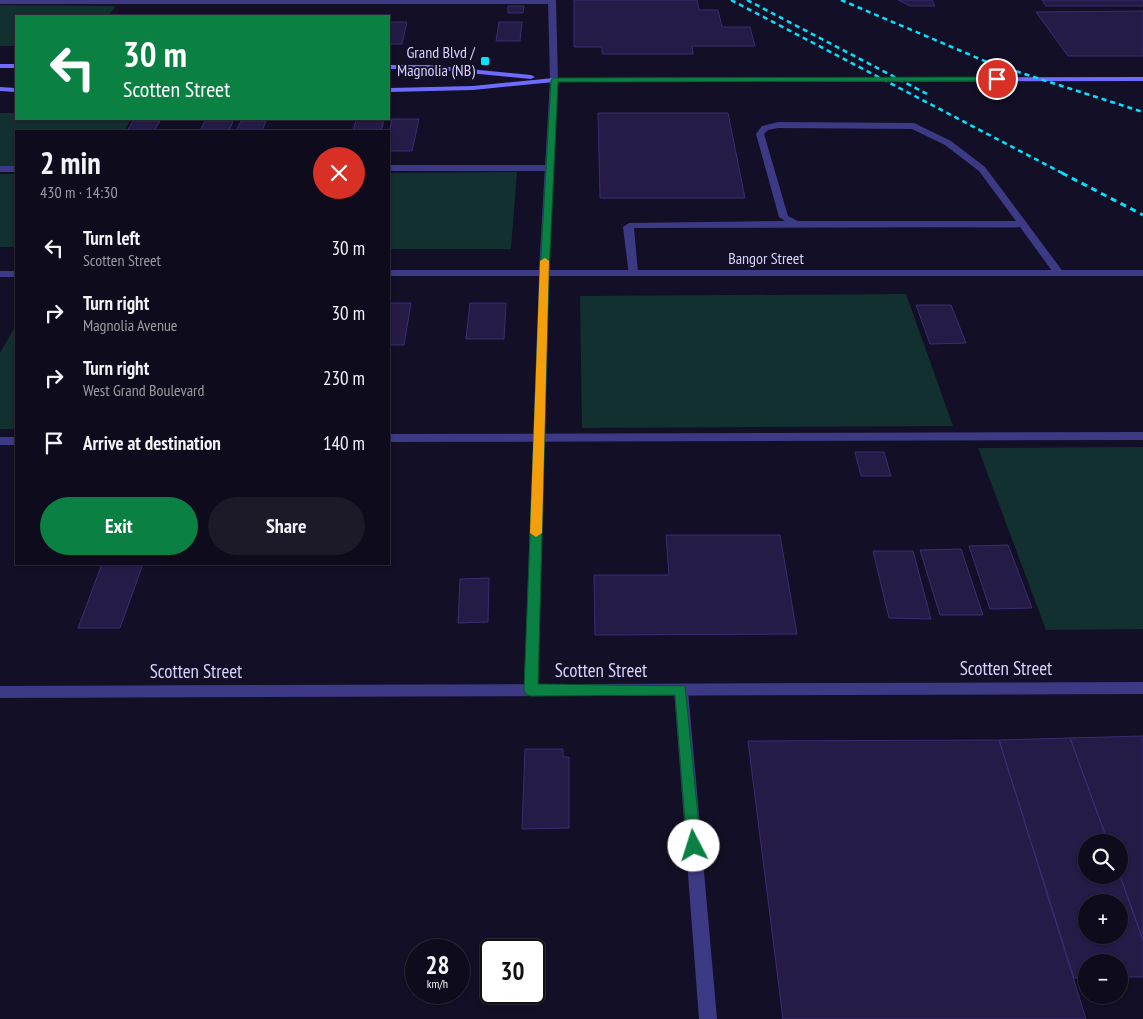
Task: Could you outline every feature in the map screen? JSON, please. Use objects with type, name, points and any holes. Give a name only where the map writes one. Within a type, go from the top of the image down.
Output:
[{"type":"main road","points":[[0,66],[15,66]]},
{"type":"main road","points":[[390,67],[480,71],[554,80]]},
{"type":"main road","points":[[390,90],[473,88],[554,80],[1143,79]]},
{"type":"main road","points":[[0,90],[15,90]]},
{"type":"street","points":[[0,2],[552,1],[554,80],[544,273],[531,690]]},
{"type":"street","points":[[796,224],[784,217],[760,134],[765,128],[778,125],[914,126],[948,143],[982,169],[1058,273]]},
{"type":"street","points":[[390,168],[550,168]]},
{"type":"street","points":[[0,170],[15,169]]},
{"type":"street","points":[[633,273],[628,227],[632,224],[1022,224]]},
{"type":"street","name":"Bangor Street","points":[[390,273],[1143,273]]},
{"type":"street","points":[[0,274],[15,274]]},
{"type":"street","points":[[390,438],[1143,436]]},
{"type":"street","points":[[0,441],[15,441]]},
{"type":"street","name":"Scotten Street","points":[[0,692],[1143,688]]},
{"type":"street","points":[[681,690],[708,1019]]},
{"type":"green space","points":[[0,5],[116,6],[109,15],[15,15],[15,46],[0,46]]},
{"type":"green space","points":[[0,113],[15,113],[15,120],[130,120],[125,130],[15,130],[15,166],[0,166]]},
{"type":"green space","points":[[517,172],[511,249],[390,249],[390,173]]},
{"type":"green space","points":[[0,174],[15,174],[15,247],[0,247]]},
{"type":"green space","points":[[906,294],[953,426],[582,428],[580,296]]},
{"type":"green space","points":[[15,327],[15,429],[0,429],[0,353]]},
{"type":"green space","points":[[1143,447],[1143,629],[1046,630],[978,448]]},
{"type":"building","points":[[574,0],[697,0],[699,10],[718,10],[722,27],[750,27],[755,46],[692,46],[693,54],[602,54],[602,47],[574,47]]},
{"type":"building","points":[[898,0],[932,0],[935,6],[910,6]]},
{"type":"building","points":[[1042,0],[1143,0],[1143,6],[1046,6]]},
{"type":"building","points":[[508,6],[524,6],[523,13],[508,13]]},
{"type":"building","points":[[1143,11],[1143,56],[1068,56],[1036,12]]},
{"type":"building","points":[[390,22],[407,22],[402,44],[390,44]]},
{"type":"building","points":[[499,22],[522,22],[520,41],[496,41]]},
{"type":"building","points":[[598,113],[728,113],[745,198],[600,198]]},
{"type":"building","points":[[392,119],[419,119],[412,151],[390,151],[390,130]]},
{"type":"building","points":[[356,120],[384,120],[381,130],[353,130]]},
{"type":"building","points":[[133,121],[160,121],[155,130],[128,130]]},
{"type":"building","points":[[205,121],[233,121],[229,130],[200,130]]},
{"type":"building","points":[[241,121],[266,121],[262,130],[236,130]]},
{"type":"building","points":[[390,303],[411,303],[404,345],[390,345]]},
{"type":"building","points":[[470,303],[506,303],[504,339],[466,339]]},
{"type":"building","points":[[916,305],[951,305],[966,343],[930,344]]},
{"type":"building","points":[[855,452],[884,452],[891,476],[861,476]]},
{"type":"building","points":[[666,535],[780,535],[797,634],[595,635],[594,575],[669,575]]},
{"type":"building","points":[[1008,545],[1032,608],[990,609],[969,546]]},
{"type":"building","points":[[961,549],[983,615],[940,615],[920,550]]},
{"type":"building","points":[[873,551],[913,551],[931,619],[889,618]]},
{"type":"building","points":[[102,565],[143,565],[120,628],[78,628]]},
{"type":"building","points":[[489,578],[488,622],[458,623],[460,579]]},
{"type":"building","points":[[1143,736],[1143,940],[1123,884],[1128,884],[1128,834],[1105,834],[1070,738]]},
{"type":"building","points":[[1070,738],[1105,834],[1078,834],[1078,884],[1123,884],[1127,894],[1078,894],[1078,944],[1128,944],[1128,898],[1143,940],[1143,977],[1128,977],[1128,954],[1078,954],[1078,978],[1074,978],[999,740]]},
{"type":"building","points":[[999,740],[1078,993],[1078,1004],[1081,1004],[1086,1019],[783,1019],[748,741]]},
{"type":"building","points":[[525,749],[563,749],[563,757],[569,757],[569,828],[522,829]]},
{"type":"railway","points":[[731,0],[1064,174]]},
{"type":"railway","points":[[747,0],[929,95]]},
{"type":"railway","points":[[841,0],[987,62],[1143,112]]},
{"type":"railway","points":[[1062,173],[1143,215]]},
{"type":"slow traffic","points":[[536,533],[545,261]]},
{"type":"place","name":"Grand Blvd / Magnolia (NB)","points":[[485,61]]},
{"type":"route","points":[[694,846],[681,690],[531,690],[544,273],[554,80],[997,79]]}]
